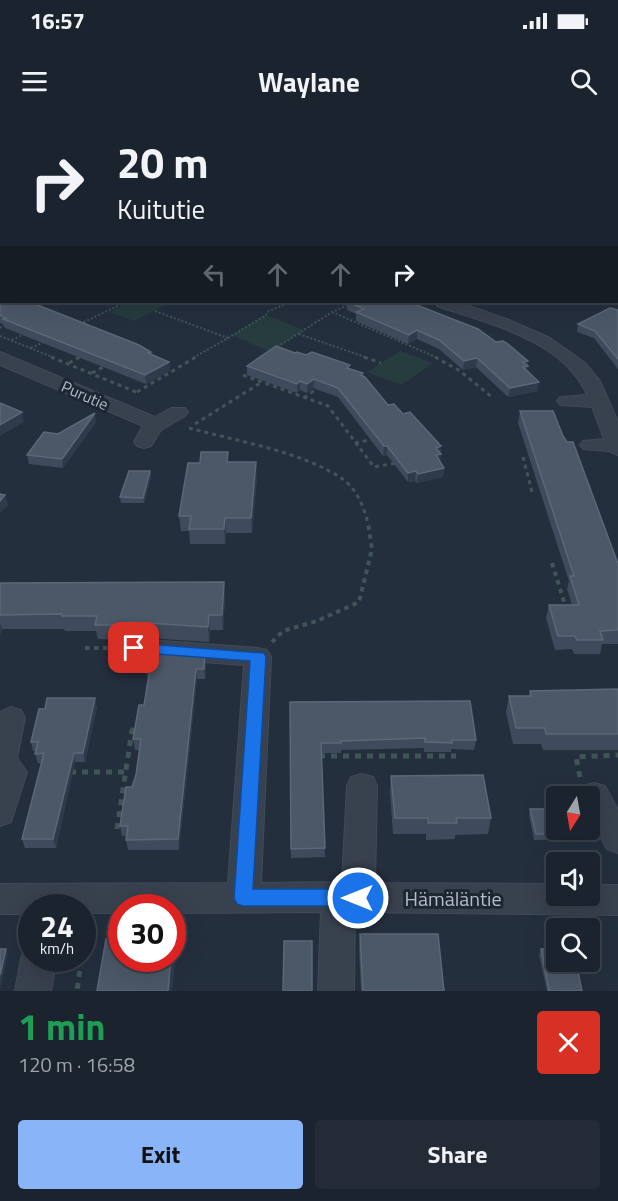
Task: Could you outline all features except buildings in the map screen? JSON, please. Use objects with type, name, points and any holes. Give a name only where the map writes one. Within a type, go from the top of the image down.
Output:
[{"type":"street","points":[[445,303],[551,346],[574,361],[591,383],[617,447],[590,445]]},
{"type":"street","name":"Purutie","points":[[0,358],[148,421],[149,434]]},
{"type":"street","points":[[567,401],[598,401]]},
{"type":"street","points":[[149,434],[183,420]]},
{"type":"street","points":[[134,648],[258,657],[243,898]]},
{"type":"street","points":[[0,813],[12,772],[1,761],[11,718]]},
{"type":"street","points":[[336,991],[362,786]]},
{"type":"street","points":[[600,806],[618,840]]},
{"type":"street","name":"Hämäläntie","points":[[96,902],[243,898],[618,900]]},
{"type":"street","name":"Hämäläntie","points":[[0,899],[18,900]]},
{"type":"street","points":[[33,991],[36,972]]},
{"type":"path","points":[[73,328],[124,303]]},
{"type":"path","points":[[137,392],[266,315],[267,312],[289,303]]},
{"type":"path","points":[[270,352],[332,312],[353,303]]},
{"type":"path","points":[[155,311],[228,338]]},
{"type":"path","points":[[332,312],[452,366],[493,398]]},
{"type":"path","points":[[0,328],[13,322]]},
{"type":"path","points":[[368,328],[377,324]]},
{"type":"path","points":[[11,341],[34,329]]},
{"type":"path","points":[[299,333],[381,363]]},
{"type":"path","points":[[392,338],[399,334]]},
{"type":"path","points":[[30,349],[52,338]]},
{"type":"path","points":[[68,364],[87,353]]},
{"type":"path","points":[[92,373],[112,362]]},
{"type":"path","points":[[243,375],[328,406],[374,467],[403,461]]},
{"type":"path","points":[[149,434],[262,382]]},
{"type":"path","points":[[278,388],[285,383]]},
{"type":"path","points":[[304,398],[324,384]]},
{"type":"path","points":[[183,420],[304,459],[345,481],[365,508],[372,549],[359,602],[317,621],[283,631],[258,657]]},
{"type":"path","points":[[355,443],[383,437]]},
{"type":"path","points":[[523,457],[532,492]]},
{"type":"path","points":[[552,563],[569,618]]},
{"type":"path","points":[[117,829],[133,726]]},
{"type":"path","points":[[582,786],[576,757],[618,755]]},
{"type":"path","points":[[319,756],[456,756]]},
{"type":"path","points":[[68,772],[126,772]]},
{"type":"green space","points":[[128,303],[169,303],[134,321],[109,312]]},
{"type":"green space","points":[[266,315],[304,330],[270,352],[232,335]]},
{"type":"green space","points":[[400,351],[433,363],[401,385],[367,372]]},
{"type":"route","points":[[134,648],[258,657],[243,898],[358,898]]}]
